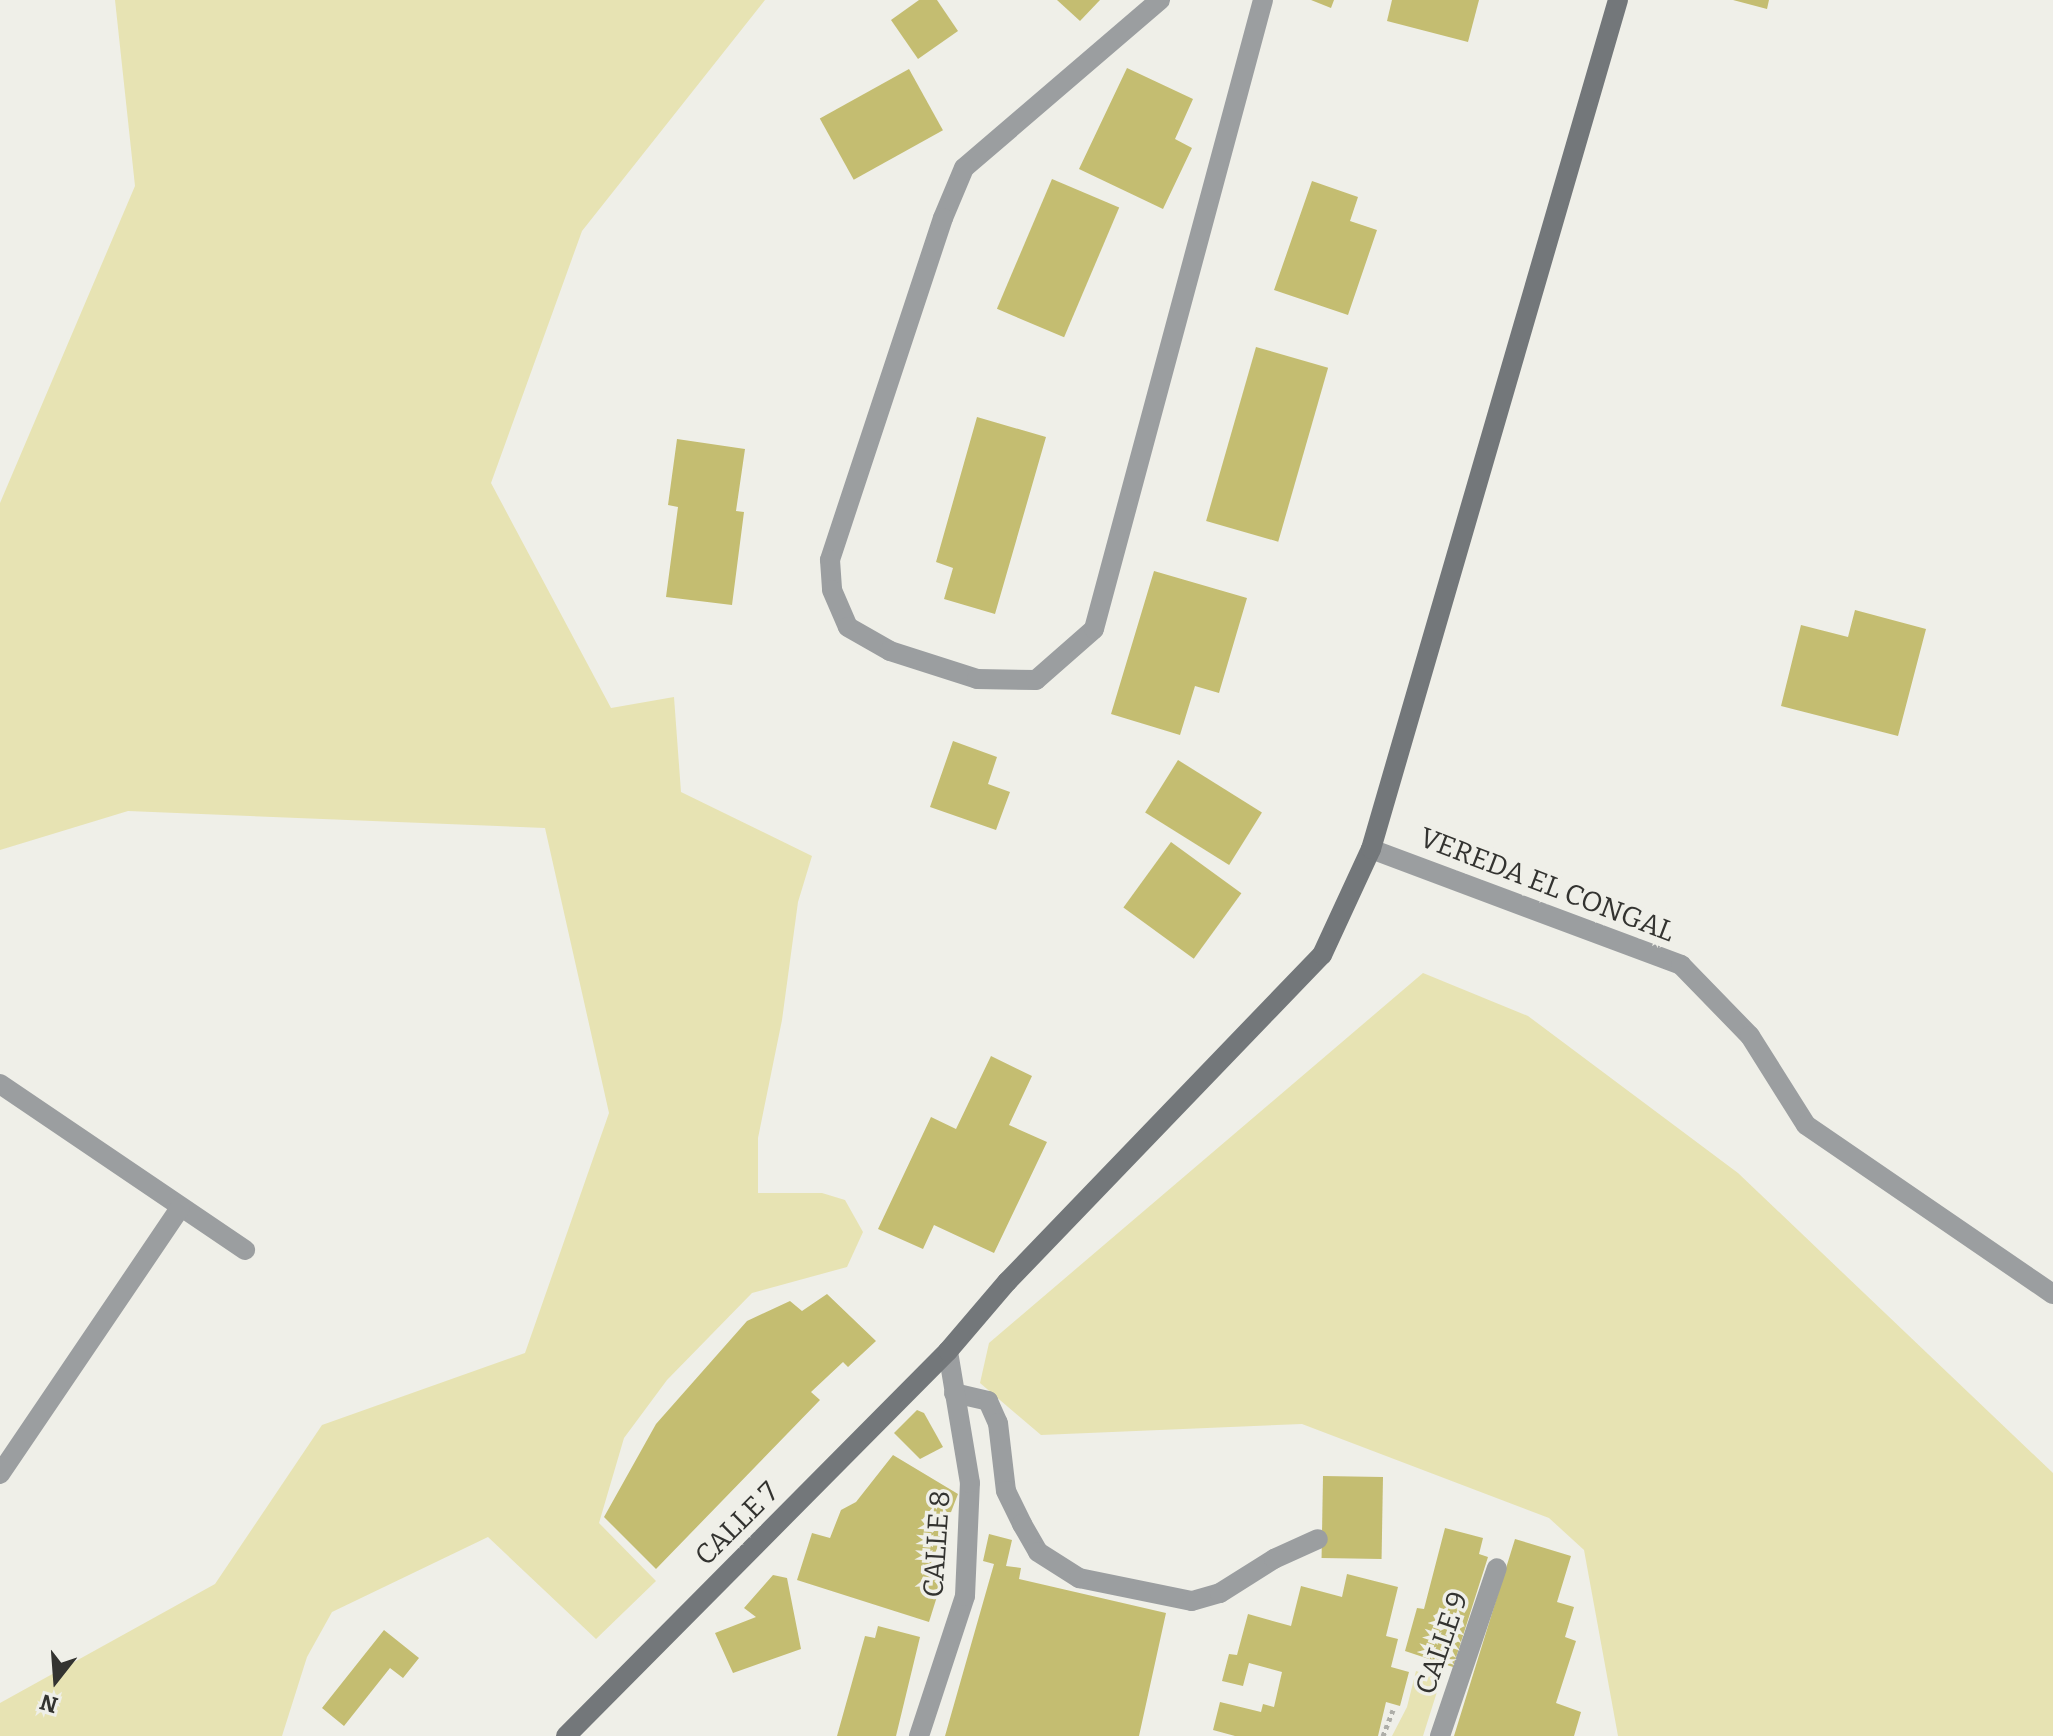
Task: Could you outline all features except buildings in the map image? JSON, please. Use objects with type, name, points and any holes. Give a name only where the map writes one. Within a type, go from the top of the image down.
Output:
[{"type":"main road","name":"CALLE 7","points":[[566,1736],[954,1345],[1007,1282],[1322,955],[1371,849],[1618,0]]},
{"type":"street","points":[[1160,0],[964,168],[943,218],[830,560],[832,590],[848,627],[890,651],[977,679],[1036,680],[1094,629],[1263,0]]},
{"type":"street","name":"VEREDA EL CONGAL","points":[[1371,849],[1681,965],[1750,1036],[1806,1125],[2053,1294]]},
{"type":"street","points":[[0,1084],[245,1250]]},
{"type":"street","points":[[0,1474],[180,1208]]},
{"type":"street","name":"CALLE 8","points":[[919,1736],[965,1596],[970,1483],[954,1393],[954,1345]]},
{"type":"street","points":[[954,1393],[988,1401],[998,1423],[1006,1491],[1016,1513],[1038,1552],[1079,1578],[1192,1601],[1220,1593],[1274,1559],[1318,1539]]},
{"type":"street","name":"CALLE 9","points":[[1440,1736],[1497,1568]]},
{"type":"path","points":[[1383,1736],[1393,1710]]},
{"type":"shaded area","points":[[115,0],[765,0],[582,231],[491,483],[611,708],[674,697],[681,792],[812,856],[798,902],[782,1020],[758,1138],[758,1193],[822,1193],[845,1200],[863,1232],[847,1267],[752,1293],[667,1380],[624,1438],[599,1523],[656,1581],[596,1639],[488,1537],[332,1612],[307,1657],[282,1736],[0,1736],[0,1703],[215,1584],[322,1425],[525,1353],[609,1113],[545,828],[128,811],[0,850],[0,503],[135,186]]},
{"type":"shaded area","points":[[1423,973],[1528,1016],[1738,1173],[2053,1473],[2053,1736],[1618,1736],[1584,1550],[1549,1518],[1302,1424],[1041,1435],[980,1383],[989,1343]]},
{"type":"shaded area","points":[[1416,1671],[1441,1679],[1423,1736],[1392,1736],[1407,1707]]}]
